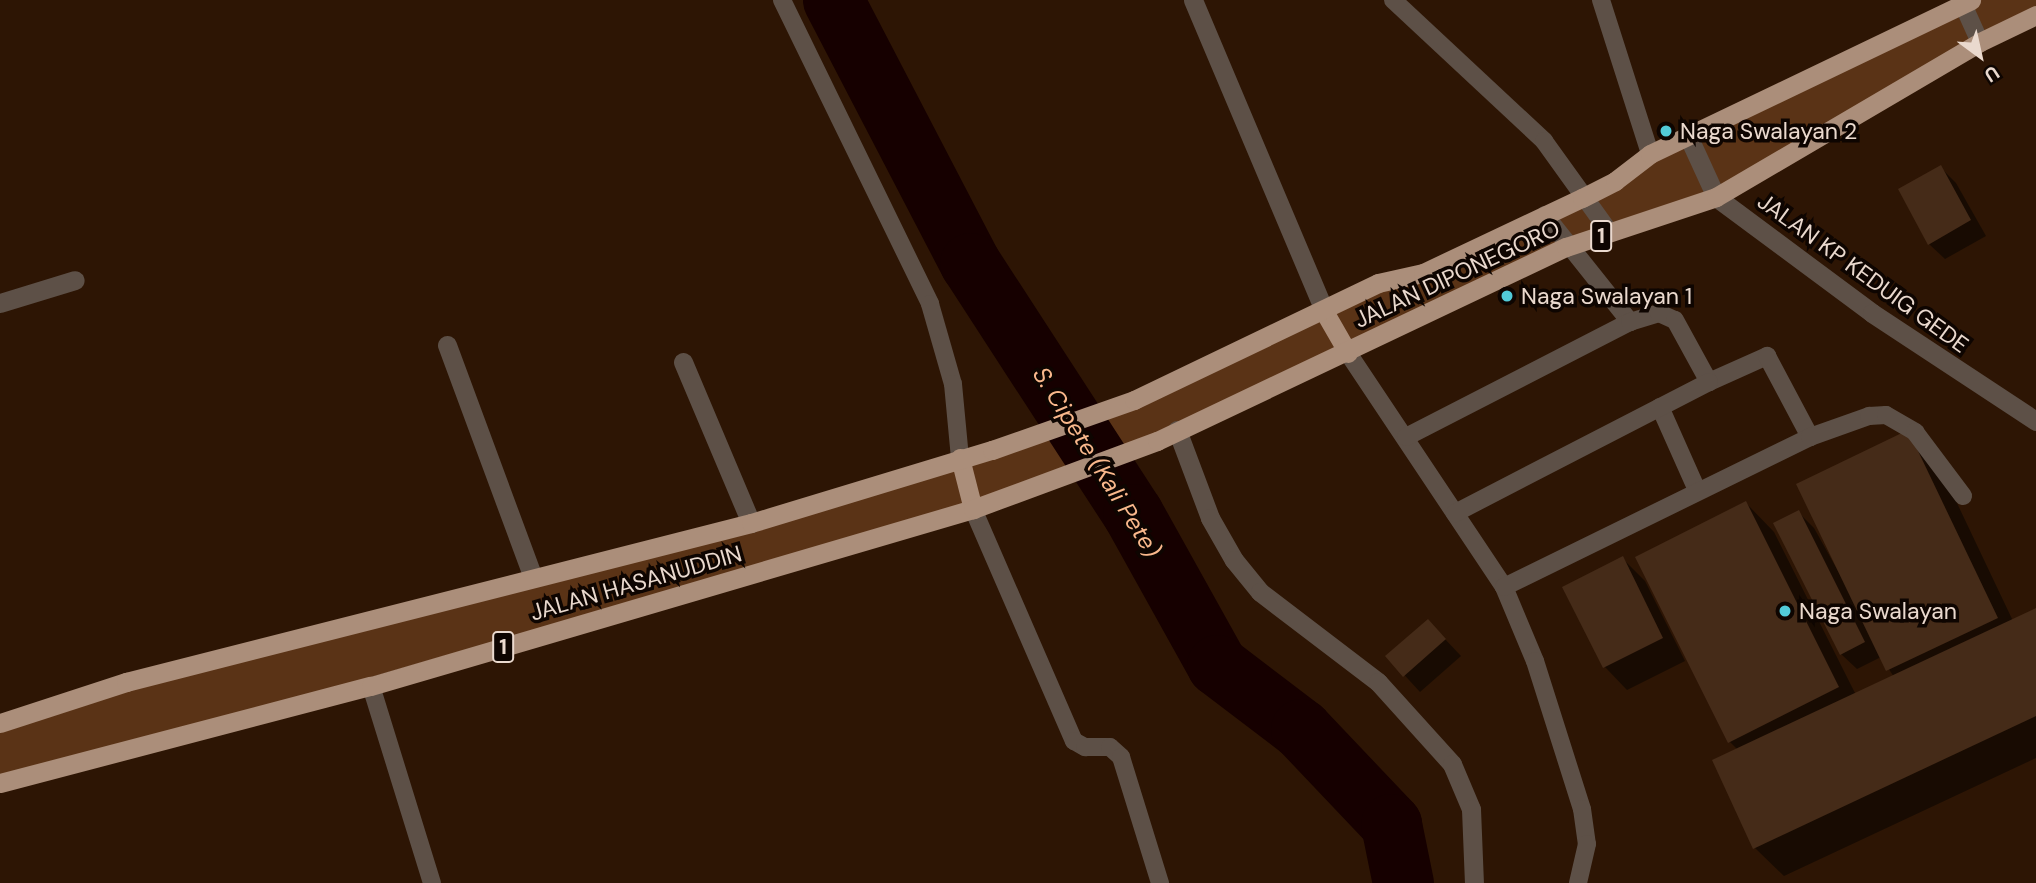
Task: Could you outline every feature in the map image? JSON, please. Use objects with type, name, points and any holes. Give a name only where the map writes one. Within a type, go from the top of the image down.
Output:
[{"type":"highway","name":"JALAN DIPONEGORO","points":[[1134,400],[1325,313],[1378,283],[1423,273],[1582,198],[1615,181],[1650,154],[1689,138],[1965,1]]},
{"type":"highway","name":"JALAN DIPONEGORO","points":[[1157,441],[1348,353],[1566,247],[1716,197],[1980,42],[2036,15]]},
{"type":"highway","points":[[1325,313],[1348,353]]},
{"type":"highway","name":"JALAN HASANUDDIN","points":[[0,722],[126,682],[751,523],[992,450],[1134,400]]},
{"type":"highway","name":"JALAN HASANUDDIN","points":[[0,783],[371,686],[973,509],[1157,441]]},
{"type":"highway","points":[[960,458],[973,509]]},
{"type":"street","points":[[1193,0],[1325,313]]},
{"type":"street","name":"JALAN KP KEDUIG GEDE","points":[[1689,138],[1716,197],[1872,313],[2036,421]]},
{"type":"street","points":[[0,303],[75,280]]},
{"type":"street","points":[[447,345],[533,577]]},
{"type":"street","points":[[683,362],[751,523]]},
{"type":"street","points":[[1177,430],[1210,518],[1234,560],[1259,592],[1378,682],[1452,764],[1471,809],[1474,883]]},
{"type":"lane","points":[[782,0],[930,304],[953,384],[960,458]]},
{"type":"lane","points":[[1393,0],[1544,141],[1570,172],[1582,198],[1610,233]]},
{"type":"lane","points":[[1601,0],[1650,154]]},
{"type":"lane","points":[[1965,1],[1980,42]]},
{"type":"lane","points":[[1545,215],[1566,247],[1604,284],[1630,323]]},
{"type":"lane","points":[[1406,437],[1630,323],[1668,315],[1709,382]]},
{"type":"lane","points":[[1348,353],[1504,587],[1535,661],[1582,810],[1587,844],[1578,883]]},
{"type":"lane","points":[[1455,513],[1709,382],[1767,356],[1810,437]]},
{"type":"lane","points":[[1660,407],[1697,490]]},
{"type":"lane","points":[[1504,587],[1697,490],[1810,437],[1869,416],[1903,422],[1963,496]]},
{"type":"lane","points":[[973,509],[1074,741],[1086,747],[1110,747],[1122,757],[1160,883]]},
{"type":"lane","points":[[371,686],[432,883]]},
{"type":"shaded area","points":[[1971,0],[2036,0],[2036,15],[1716,197],[1610,233],[1348,353],[1001,497],[0,783],[0,723],[992,450],[1423,273]]},
{"type":"building","points":[[1941,165],[1971,220],[1928,245],[1898,189]]},
{"type":"building","points":[[1908,430],[1998,618],[1886,671],[1796,484]]},
{"type":"building","points":[[1746,501],[1839,687],[1728,743],[1635,557]]},
{"type":"building","points":[[1799,510],[1865,642],[1840,655],[1773,523]]},
{"type":"building","points":[[1623,556],[1663,638],[1603,668],[1562,587]]},
{"type":"building","points":[[2036,608],[2036,716],[1753,849],[1712,760]]},
{"type":"building","points":[[1428,619],[1446,639],[1403,677],[1385,656]]},
{"type":"waterway","name":"S. Cipete (Kali Pete)","points":[[833,0],[970,263],[1133,514],[1217,665],[1301,729],[1391,824],[1403,883]]},
{"type":"place","name":"Naga Swalayan 2","points":[[1666,131]]},
{"type":"place","name":"Naga Swalayan 1","points":[[1507,296]]},
{"type":"place","name":"Naga Swalayan","points":[[1785,611]]}]
